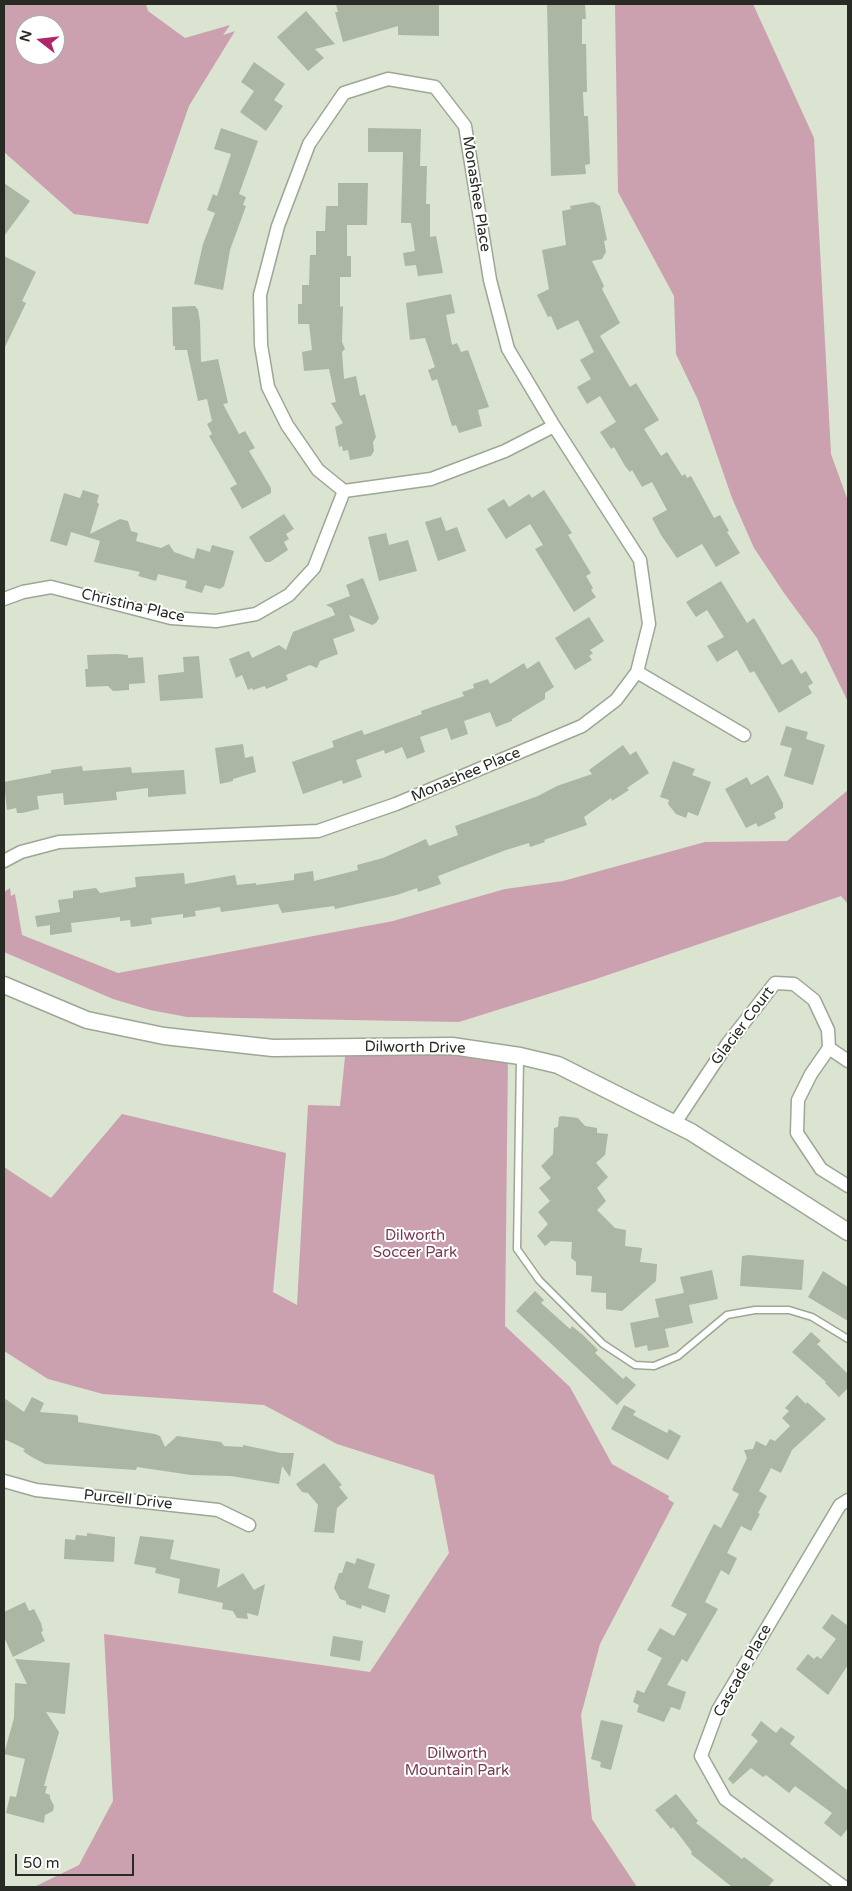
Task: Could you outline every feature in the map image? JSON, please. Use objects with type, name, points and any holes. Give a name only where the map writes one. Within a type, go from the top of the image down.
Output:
[{"type":"street","name":"Monashee Place","points":[[4,861],[21,852],[59,842],[318,831],[396,804],[582,726],[616,700],[637,672],[649,624],[640,560],[554,426],[508,349],[490,280],[465,126],[435,87],[388,80],[344,92],[309,144],[278,226],[260,296],[261,345],[268,387],[287,425],[318,470],[344,490]]},
{"type":"street","points":[[344,490],[430,479],[505,451],[554,426]]},
{"type":"street","name":"Christina Place","points":[[4,599],[51,587],[171,618],[216,621],[256,614],[290,595],[314,568],[344,490]]},
{"type":"street","points":[[637,672],[744,734]]},
{"type":"street","name":"Glacier Court","points":[[675,1123],[728,1043],[775,983],[794,984],[814,1000],[828,1030],[829,1048]]},
{"type":"street","name":"Dilworth Drive","points":[[4,985],[87,1020],[164,1036],[273,1048],[452,1046],[520,1056],[558,1065],[675,1123],[848,1232]]},
{"type":"street","points":[[848,1061],[829,1048],[811,1074],[798,1100],[797,1133],[821,1170],[848,1186]]},
{"type":"street","name":"Purcell Drive","points":[[4,1481],[36,1490],[218,1510],[250,1525]]},
{"type":"street","name":"Cascade Place","points":[[844,1887],[725,1799],[702,1756],[718,1710],[840,1505],[848,1500]]},
{"type":"lane","points":[[520,1056],[517,1249],[538,1280],[604,1344],[635,1365],[654,1366],[678,1356],[727,1315],[755,1310],[789,1310],[812,1317],[848,1339]]},
{"type":"green space","points":[[4,4],[146,4],[148,11],[185,38],[230,25],[223,35],[235,31],[189,106],[148,224],[74,214],[4,152]]},
{"type":"green space","points":[[615,4],[753,4],[814,138],[831,454],[848,501],[848,702],[817,638],[754,548],[732,498],[698,400],[676,354],[674,296],[618,192]]},
{"type":"green space","points":[[848,790],[848,904],[841,896],[593,980],[459,1022],[187,1017],[150,1010],[113,999],[4,952],[4,892],[10,888],[11,896],[15,894],[22,935],[118,973],[393,921],[505,889],[563,881],[705,842],[787,841]]},
{"type":"green space","name":"Dilworth Mountain Park","points":[[346,1047],[508,1055],[505,1326],[570,1387],[612,1464],[669,1496],[668,1499],[674,1503],[600,1644],[581,1715],[592,1819],[637,1887],[34,1887],[79,1865],[113,1801],[104,1634],[370,1672],[449,1553],[434,1475],[337,1444],[264,1405],[103,1394],[48,1379],[4,1351],[4,1167],[51,1198],[122,1114],[286,1153],[273,1292],[297,1305],[308,1105],[340,1106]]},
{"type":"building","points":[[336,4],[439,4],[439,36],[398,35],[398,26],[343,42],[335,12],[338,12]]},
{"type":"building","points":[[547,4],[585,4],[586,19],[582,19],[582,44],[586,44],[587,92],[583,92],[584,116],[588,116],[590,164],[585,165],[586,174],[551,176]]},
{"type":"building","points":[[306,11],[335,44],[315,49],[324,58],[308,71],[277,37]]},
{"type":"building","points":[[254,62],[285,84],[274,100],[283,106],[266,131],[240,112],[254,91],[241,82]]},
{"type":"building","points":[[221,128],[258,141],[239,194],[246,197],[243,205],[246,206],[230,250],[223,290],[194,284],[203,244],[215,213],[207,210],[213,194],[217,196],[231,154],[214,149]]},
{"type":"building","points":[[368,128],[421,129],[420,166],[427,166],[426,204],[430,204],[430,237],[436,236],[443,273],[418,276],[416,265],[405,266],[403,253],[415,251],[411,223],[401,223],[403,152],[368,152]]},
{"type":"building","points":[[4,183],[30,201],[4,236]]},
{"type":"building","points":[[338,183],[368,183],[367,225],[347,225],[347,256],[351,256],[351,277],[340,277],[340,307],[343,306],[342,342],[345,349],[342,352],[344,379],[356,376],[360,396],[365,394],[376,437],[373,442],[374,451],[371,456],[350,460],[348,450],[343,451],[342,446],[339,447],[335,427],[343,423],[331,403],[336,402],[329,369],[304,371],[302,352],[312,350],[309,324],[298,324],[298,304],[302,304],[302,285],[309,285],[310,255],[316,255],[316,231],[325,231],[326,206],[338,206]]},
{"type":"building","points":[[593,202],[600,206],[607,240],[604,241],[606,252],[602,259],[592,261],[604,286],[602,289],[620,323],[600,336],[630,387],[636,383],[659,420],[644,429],[661,456],[667,452],[682,476],[685,474],[687,478],[691,476],[714,518],[720,515],[729,531],[727,532],[740,553],[716,567],[702,544],[677,558],[661,535],[652,518],[667,510],[652,482],[642,487],[632,470],[630,472],[614,447],[611,449],[600,432],[616,422],[600,396],[587,404],[577,387],[591,379],[580,360],[594,352],[578,320],[557,330],[551,316],[548,317],[537,295],[549,289],[542,250],[566,245],[562,211],[571,209],[570,206]]},
{"type":"building","points":[[4,256],[36,272],[22,301],[26,303],[4,349]]},
{"type":"building","points":[[451,294],[455,313],[446,315],[452,345],[457,343],[461,352],[468,350],[489,407],[478,410],[482,426],[459,433],[456,425],[452,426],[437,379],[432,381],[428,370],[435,367],[425,338],[410,340],[406,303]]},
{"type":"building","points":[[195,306],[198,310],[200,322],[201,362],[218,359],[228,403],[223,404],[239,434],[245,431],[255,448],[249,451],[271,488],[271,493],[242,509],[230,488],[237,484],[209,436],[212,434],[207,424],[212,421],[207,399],[198,401],[187,350],[175,350],[175,346],[173,346],[172,307]]},
{"type":"building","points":[[83,490],[99,495],[97,502],[99,504],[90,534],[120,519],[128,521],[131,531],[138,533],[136,541],[161,548],[169,544],[174,552],[194,559],[197,548],[210,552],[212,545],[234,551],[224,586],[220,589],[205,585],[202,593],[185,588],[187,581],[158,574],[156,581],[138,576],[140,572],[94,562],[100,541],[71,532],[67,546],[50,541],[64,493],[80,498]]},
{"type":"building","points":[[544,490],[572,533],[568,535],[591,573],[586,576],[593,588],[591,590],[596,597],[574,612],[535,549],[543,545],[530,524],[506,539],[487,509],[504,499],[509,507],[529,494],[532,498]]},
{"type":"building","points":[[284,514],[294,529],[286,534],[289,539],[284,542],[288,550],[270,562],[265,562],[249,537]]},
{"type":"building","points":[[441,517],[446,531],[457,527],[466,551],[438,561],[425,522]]},
{"type":"building","points":[[386,533],[389,545],[408,540],[417,571],[379,581],[368,537]]},
{"type":"building","points":[[363,578],[379,618],[372,625],[349,615],[355,631],[333,639],[338,654],[320,661],[317,668],[310,665],[286,675],[288,680],[266,689],[265,686],[248,690],[242,675],[236,678],[229,659],[249,651],[252,658],[279,645],[286,650],[293,632],[335,615],[332,608],[326,605],[350,596],[346,585]]},
{"type":"building","points":[[721,581],[747,623],[754,618],[782,665],[792,659],[801,674],[806,671],[813,683],[808,686],[812,693],[779,713],[754,671],[750,673],[737,650],[717,662],[707,646],[724,637],[707,610],[696,617],[686,602]]},
{"type":"building","points":[[589,617],[604,641],[590,650],[593,653],[589,656],[592,660],[575,670],[555,638]]},
{"type":"building","points":[[87,655],[128,655],[128,658],[143,657],[145,683],[129,684],[129,690],[113,691],[108,686],[86,687],[85,669],[88,669]]},
{"type":"building","points":[[199,656],[203,698],[160,701],[158,675],[184,672],[183,657]]},
{"type":"building","points":[[539,661],[554,687],[545,693],[545,699],[512,719],[512,721],[496,727],[490,712],[464,721],[468,734],[451,740],[447,728],[420,737],[425,752],[407,759],[402,747],[385,754],[384,750],[356,760],[362,777],[343,784],[342,780],[303,794],[292,762],[334,747],[332,741],[362,730],[364,735],[422,714],[421,711],[464,696],[462,692],[474,688],[473,684],[488,679],[490,684],[524,663],[527,669]]},
{"type":"building","points":[[786,726],[808,732],[806,739],[825,745],[813,785],[784,776],[792,748],[780,745]]},
{"type":"building","points":[[243,744],[245,758],[253,756],[256,772],[220,784],[215,748]]},
{"type":"building","points":[[623,745],[630,755],[636,751],[649,773],[627,788],[629,790],[612,801],[611,798],[584,817],[587,825],[530,847],[529,843],[506,850],[438,876],[441,884],[418,892],[417,888],[397,895],[335,909],[334,906],[282,913],[278,904],[221,912],[220,907],[195,911],[196,916],[183,918],[183,914],[151,918],[152,924],[131,927],[130,920],[120,921],[120,917],[71,923],[72,932],[50,935],[50,925],[37,927],[35,916],[60,912],[58,900],[73,898],[73,891],[96,888],[100,893],[136,887],[135,877],[184,873],[185,884],[235,875],[237,885],[256,883],[256,885],[294,880],[294,874],[313,871],[314,881],[358,870],[357,865],[383,858],[426,839],[429,846],[458,835],[455,826],[592,774],[589,770]]},
{"type":"building","points":[[673,761],[695,769],[692,775],[711,782],[698,816],[688,812],[686,818],[676,814],[668,804],[669,800],[660,797]]},
{"type":"building","points":[[82,766],[83,771],[131,767],[132,773],[184,770],[186,794],[148,797],[148,788],[116,792],[117,800],[64,805],[63,793],[37,796],[39,809],[22,813],[17,813],[16,808],[7,810],[4,782],[51,773],[51,770]]},
{"type":"building","points":[[768,775],[783,803],[783,808],[774,813],[776,818],[758,827],[756,823],[746,828],[725,789],[747,777],[751,785]]},
{"type":"building","points":[[559,1117],[578,1118],[585,1126],[597,1128],[597,1133],[608,1134],[605,1155],[596,1163],[608,1177],[597,1188],[606,1201],[597,1210],[615,1228],[626,1230],[625,1246],[642,1248],[640,1262],[657,1264],[656,1281],[622,1311],[606,1309],[606,1293],[591,1292],[592,1276],[576,1275],[576,1262],[571,1258],[572,1242],[551,1241],[545,1246],[537,1236],[548,1224],[538,1212],[550,1201],[539,1188],[551,1178],[541,1166],[553,1154],[554,1128],[558,1127]]},
{"type":"building","points":[[742,1256],[804,1260],[802,1290],[740,1286]]},
{"type":"building","points":[[712,1270],[718,1299],[689,1305],[693,1323],[665,1329],[669,1347],[648,1351],[647,1345],[635,1348],[630,1323],[659,1317],[655,1299],[684,1293],[680,1277]]},
{"type":"building","points":[[823,1271],[848,1287],[848,1321],[808,1297]]},
{"type":"building","points":[[535,1291],[544,1300],[541,1303],[570,1329],[572,1326],[583,1335],[598,1350],[595,1353],[623,1379],[626,1376],[636,1385],[617,1405],[516,1311]]},
{"type":"building","points":[[811,1332],[821,1341],[817,1344],[848,1374],[848,1388],[839,1397],[826,1382],[792,1352]]},
{"type":"building","points":[[797,1395],[826,1419],[792,1450],[781,1473],[771,1468],[759,1491],[767,1496],[758,1513],[760,1514],[751,1531],[741,1526],[727,1553],[737,1558],[729,1575],[721,1570],[705,1602],[718,1609],[687,1662],[682,1659],[667,1685],[686,1692],[680,1710],[671,1707],[664,1722],[637,1712],[639,1705],[633,1702],[637,1690],[644,1693],[662,1658],[647,1650],[660,1628],[674,1636],[687,1614],[671,1606],[714,1524],[721,1528],[739,1494],[732,1490],[747,1458],[744,1450],[753,1449],[756,1441],[766,1446],[770,1439],[775,1441],[790,1426],[782,1418],[789,1411],[785,1408]]},
{"type":"building","points":[[32,1397],[44,1403],[40,1412],[76,1415],[78,1416],[78,1422],[155,1434],[160,1436],[165,1447],[177,1436],[221,1442],[224,1446],[243,1447],[243,1445],[281,1453],[294,1453],[290,1477],[282,1466],[279,1484],[231,1476],[191,1475],[137,1467],[136,1470],[45,1464],[23,1451],[25,1449],[4,1439],[4,1398],[24,1412]]},
{"type":"building","points":[[624,1405],[636,1411],[633,1415],[667,1433],[669,1429],[681,1436],[668,1460],[611,1429]]},
{"type":"building","points":[[324,1463],[342,1485],[339,1487],[348,1498],[337,1508],[334,1533],[314,1532],[318,1505],[308,1493],[302,1492],[296,1484]]},
{"type":"building","points":[[87,1533],[115,1537],[114,1562],[64,1559],[65,1539],[75,1540],[76,1535],[87,1536]]},
{"type":"building","points":[[140,1536],[174,1540],[170,1559],[220,1569],[217,1588],[243,1573],[254,1590],[265,1584],[258,1616],[247,1613],[248,1619],[237,1618],[233,1611],[222,1609],[223,1603],[178,1593],[180,1579],[155,1573],[156,1568],[134,1564]]},
{"type":"building","points":[[357,1558],[375,1564],[368,1588],[390,1595],[385,1613],[362,1605],[361,1609],[346,1604],[346,1601],[340,1599],[334,1588],[339,1573],[342,1573],[346,1561],[355,1564]]},
{"type":"building","points":[[25,1602],[29,1611],[34,1609],[41,1623],[43,1631],[41,1632],[45,1641],[13,1657],[4,1637],[4,1612]]},
{"type":"building","points":[[832,1614],[847,1625],[848,1623],[848,1665],[828,1695],[796,1669],[808,1654],[814,1659],[817,1656],[821,1659],[836,1639],[822,1628]]},
{"type":"building","points":[[333,1636],[363,1641],[360,1661],[330,1656]]},
{"type":"building","points":[[15,1659],[70,1663],[65,1714],[46,1712],[59,1732],[44,1786],[47,1786],[45,1793],[50,1795],[54,1806],[53,1811],[45,1815],[44,1823],[6,1813],[10,1796],[16,1797],[25,1759],[4,1754],[14,1718],[15,1683],[27,1684]]},
{"type":"building","points":[[601,1720],[623,1725],[611,1770],[600,1767],[601,1762],[591,1759]]},
{"type":"building","points":[[761,1721],[776,1733],[781,1727],[795,1737],[790,1744],[848,1791],[848,1828],[841,1837],[824,1823],[832,1813],[795,1786],[789,1793],[766,1775],[763,1777],[751,1768],[733,1784],[728,1779],[758,1741],[751,1735]]},
{"type":"building","points":[[676,1794],[698,1821],[696,1823],[742,1859],[744,1857],[774,1880],[768,1887],[732,1887],[691,1854],[692,1852],[673,1827],[671,1829],[655,1810]]},
{"type":"park label","name":"Dilworth Soccer Park","points":[[415,1244]]}]
